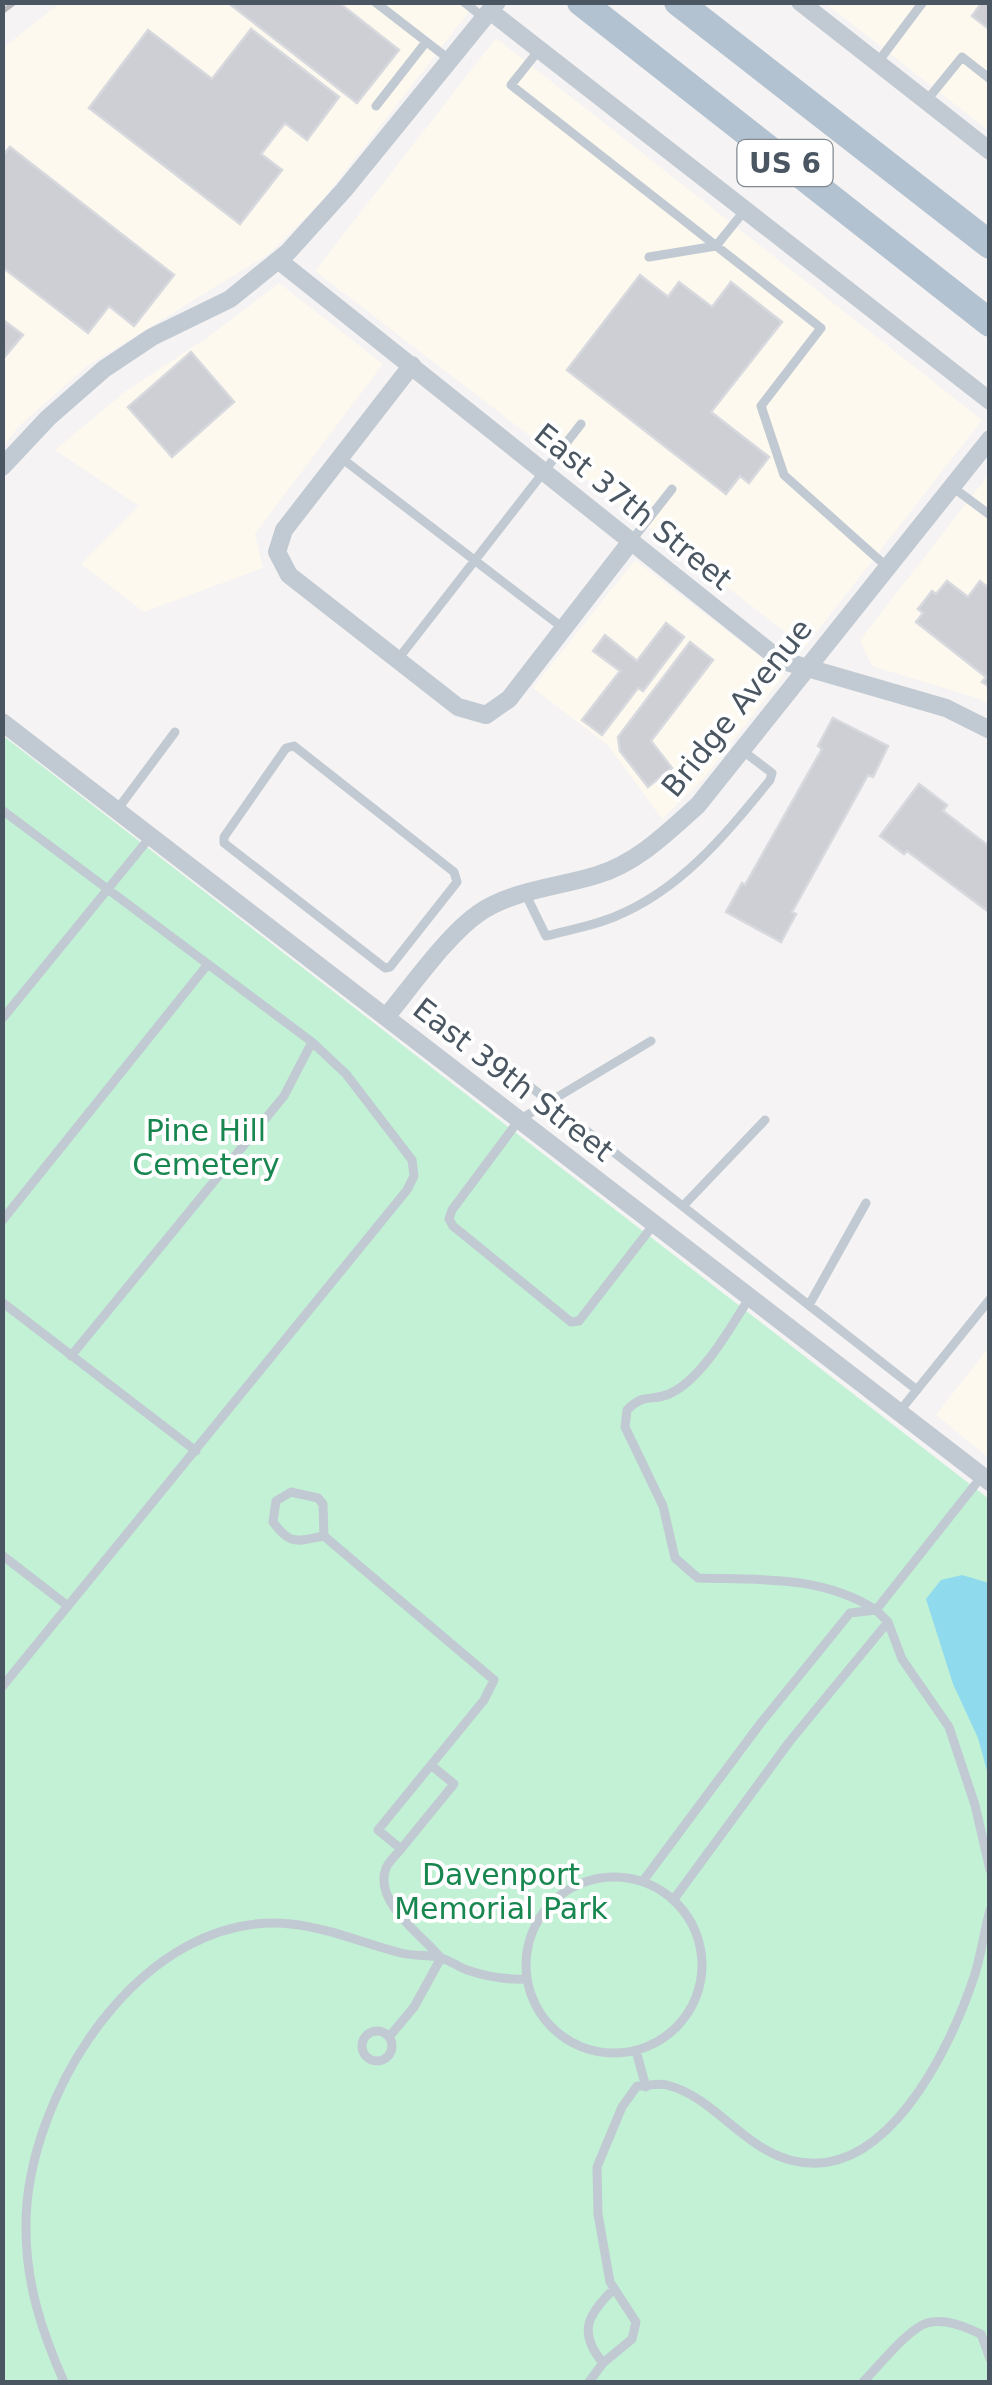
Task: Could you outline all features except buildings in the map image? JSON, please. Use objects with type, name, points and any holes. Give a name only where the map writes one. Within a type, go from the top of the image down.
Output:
[{"type":"main road","name":"US 6","points":[[581,2],[990,322]]},
{"type":"main road","name":"US 6","points":[[678,2],[990,245]]},
{"type":"street","points":[[800,2],[990,150]]},
{"type":"street","points":[[2,467],[48,418],[104,369],[152,337],[230,299],[278,260],[344,190],[490,10],[990,401]]},
{"type":"street","name":"East 37th Street","points":[[278,260],[780,660],[946,708],[990,730]]},
{"type":"street","points":[[412,366],[284,530],[277,552],[289,575],[458,707],[486,715],[508,699],[632,540]]},
{"type":"street","name":"Bridge Avenue","points":[[386,1018],[479,912],[525,893],[601,874],[650,848],[698,805],[990,439]]},
{"type":"street","name":"East 39th Street","points":[[2,722],[986,1479]]},
{"type":"lane","points":[[375,2],[450,60]]},
{"type":"lane","points":[[464,2],[490,10]]},
{"type":"lane","points":[[878,62],[923,2]]},
{"type":"lane","points":[[376,106],[426,42]]},
{"type":"lane","points":[[539,50],[511,85],[822,328],[761,406],[784,475],[886,566]]},
{"type":"lane","points":[[928,100],[962,58],[990,79]]},
{"type":"lane","points":[[648,257],[716,246],[746,210]]},
{"type":"lane","points":[[398,660],[581,424]]},
{"type":"lane","points":[[340,457],[563,628]]},
{"type":"lane","points":[[951,486],[989,515]]},
{"type":"lane","points":[[632,540],[672,489]]},
{"type":"lane","points":[[117,810],[175,732]]},
{"type":"lane","points":[[294,746],[454,872],[458,882],[425,925],[390,968],[385,968],[224,843],[224,837],[286,748],[294,746]]},
{"type":"lane","points":[[525,893],[546,936],[613,917],[658,894],[688,872],[770,780],[772,773],[744,752]]},
{"type":"lane","points":[[2,810],[312,1042],[346,1074],[412,1160],[414,1176],[408,1190],[2,1687]]},
{"type":"lane","points":[[2,1019],[151,836]]},
{"type":"lane","points":[[425,925],[448,944]]},
{"type":"lane","points":[[2,1221],[208,964]]},
{"type":"lane","points":[[651,1041],[519,1120],[449,1218],[453,1226],[571,1322],[579,1321],[654,1224]]},
{"type":"lane","points":[[71,1356],[284,1096],[312,1042]]},
{"type":"lane","points":[[510,1070],[917,1390]]},
{"type":"lane","points":[[683,1206],[766,1120]]},
{"type":"lane","points":[[810,1305],[866,1203]]},
{"type":"lane","points":[[750,1298],[706,1364],[668,1394],[640,1397],[626,1410],[625,1427],[663,1506],[676,1558],[698,1578],[782,1580],[828,1586],[851,1594],[876,1610],[888,1622],[902,1659],[949,1727],[990,1870]]},
{"type":"lane","points":[[899,1412],[990,1299]]},
{"type":"lane","points":[[2,1302],[196,1451]]},
{"type":"lane","points":[[644,1881],[760,1724],[850,1614],[876,1610],[986,1479]]},
{"type":"lane","points":[[324,1536],[324,1504],[318,1498],[291,1492],[276,1502],[274,1522],[286,1539],[324,1536],[494,1680],[484,1700],[378,1830],[401,1849]]},
{"type":"lane","points":[[2,1555],[68,1606]]},
{"type":"lane","points":[[674,1899],[790,1741],[888,1622]]},
{"type":"lane","points":[[430,1765],[454,1784],[386,1867],[384,1887],[395,1910],[441,1958]]},
{"type":"lane","points":[[616,1876],[644,1881],[674,1899],[697,1932],[703,1959],[700,1990],[687,2018],[665,2038],[636,2052],[609,2054],[578,2046],[551,2027],[533,2002],[526,1980],[527,1948],[533,1928],[555,1898],[580,1883],[616,1876]]},
{"type":"lane","points":[[588,2382],[603,2363],[632,2339],[636,2322],[614,2289],[598,2214],[596,2167],[622,2107],[636,2086],[668,2085],[696,2097],[737,2132],[792,2161],[831,2162],[855,2153],[887,2131],[944,2050],[974,1976],[990,1910]]},
{"type":"lane","points":[[64,2382],[44,2337],[30,2285],[26,2227],[32,2160],[58,2086],[85,2042],[122,1996],[162,1963],[204,1938],[250,1925],[291,1924],[403,1953],[441,1958],[468,1970],[526,1980]]},
{"type":"lane","points":[[389,2036],[414,2007],[441,1958]]},
{"type":"lane","points":[[636,2052],[646,2087]]},
{"type":"lane","points":[[603,2363],[592,2350],[587,2332],[594,2308],[614,2289]]},
{"type":"lane","points":[[863,2382],[927,2323],[954,2322],[981,2334],[990,2358]]},
{"type":"shaded area","points":[[60,3],[476,3],[321,202],[270,253],[87,366],[17,428],[3,447],[3,48]]},
{"type":"shaded area","points":[[825,3],[989,3],[989,131],[911,70]]},
{"type":"shaded area","points":[[496,38],[982,420],[805,647],[315,271]]},
{"type":"shaded area","points":[[279,283],[383,364],[255,534],[263,568],[144,612],[81,564],[139,506],[55,450],[126,391],[207,338]]},
{"type":"shaded area","points":[[989,474],[989,705],[872,666],[860,640]]},
{"type":"shaded area","points":[[635,560],[784,675],[704,778],[662,819],[608,745],[533,688]]},
{"type":"shaded area","points":[[989,1347],[989,1458],[936,1415]]},
{"type":"green space","name":"Davenport Memorial Park","points":[[2,735],[989,1499],[989,2382],[3,2382]]},
{"type":"water","points":[[962,1575],[989,1583],[989,1778],[926,1599],[941,1580]]},
{"type":"railway","points":[[2,12],[15,2]]},
{"type":"park label","name":"Pine Hill Cemetery","points":[[206,1148]]}]
